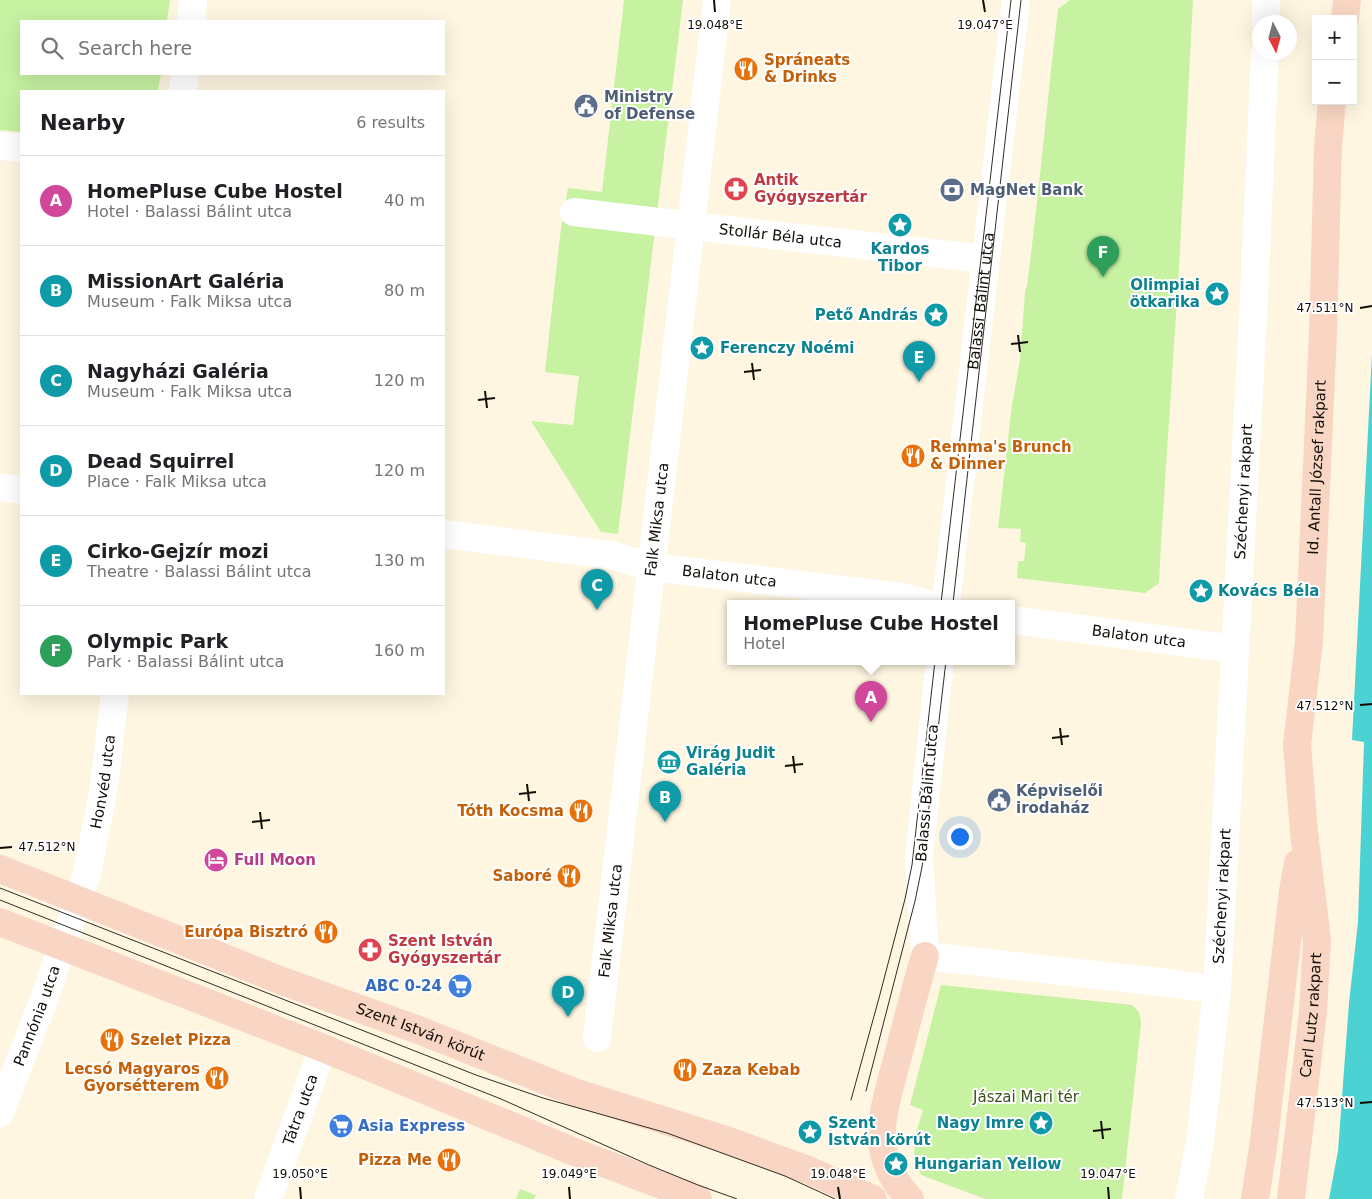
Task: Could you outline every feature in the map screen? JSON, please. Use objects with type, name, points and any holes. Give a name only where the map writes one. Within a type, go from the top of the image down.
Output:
[{"type":"main road","points":[[1345,15],[1347,0]]},
{"type":"main road","name":"Id. Antall József rakpart","points":[[1304,832],[1297,745],[1309,641],[1324,333],[1328,146],[1332,105]]},
{"type":"main road","points":[[1253,1195],[1264,1139],[1294,891],[1304,832]]},
{"type":"main road","name":"Carl Lutz rakpart","points":[[1292,1199],[1313,1012],[1317,940],[1304,832]]},
{"type":"main road","name":"Szent István körút","points":[[0,869],[282,981],[416,1029],[574,1092],[723,1139],[808,1170],[873,1199]]},
{"type":"main road","points":[[0,922],[323,1048],[576,1153],[698,1199]]},
{"type":"main road","points":[[902,1189],[888,1168],[882,1140],[883,1120],[915,987],[925,956]]},
{"type":"street","points":[[191,20],[193,0]]},
{"type":"street","name":"Falk Miksa utca","points":[[597,1038],[717,0]]},
{"type":"street","name":"Balassi Bálint utca","points":[[946,600],[1016,0]]},
{"type":"street","points":[[1266,0],[1266,15]]},
{"type":"street","name":"Széchenyi rakpart","points":[[1217,990],[1236,649],[1264,60]]},
{"type":"street","points":[[183,90],[185,75]]},
{"type":"street","points":[[0,146],[20,148]]},
{"type":"street","name":"Stollár Béla utca","points":[[574,212],[986,259]]},
{"type":"street","points":[[0,487],[20,490]]},
{"type":"street","name":"Balaton utca","points":[[445,534],[610,554],[652,567],[911,600]]},
{"type":"street","name":"Balaton utca","points":[[1015,621],[1236,649]]},
{"type":"street","name":"Balassi Bálint utca","points":[[925,956],[919,856],[940,665]]},
{"type":"street","name":"Honvéd utca","points":[[62,947],[87,874],[104,786],[115,695]]},
{"type":"street","name":"Pannónia utca","points":[[0,1113],[62,947]]},
{"type":"street","points":[[925,956],[1217,990],[1200,1142],[1190,1199]]},
{"type":"street","name":"Tátra utca","points":[[268,1199],[323,1048]]},
{"type":"green space","points":[[0,0],[170,0],[167,20],[20,20],[20,75],[161,75],[158,90],[20,90],[20,132],[0,130]]},
{"type":"green space","points":[[624,0],[683,0],[618,534],[601,532],[531,421],[573,425],[579,376],[545,372],[560,236],[568,188],[602,192]]},
{"type":"green space","points":[[1070,0],[1193,0],[1179,269],[1159,583],[1145,593],[1017,578],[1018,561],[1024,561],[1026,543],[1020,542],[1021,529],[998,528],[1012,405],[1020,360],[1025,292],[1058,9]]},
{"type":"green space","name":"Jászai Mari tér","points":[[941,985],[1132,1005],[1139,1012],[1141,1023],[1122,1199],[985,1199],[921,1175],[914,1160],[915,1136],[923,1110],[910,1105]]},
{"type":"green space","points":[[520,1189],[536,1195],[534,1199],[516,1199]]},
{"type":"water","points":[[1372,354],[1372,1199],[1329,1199],[1338,1151],[1349,1003],[1358,922],[1364,742],[1352,740]]},
{"type":"tram line","points":[[941,600],[1011,0]]},
{"type":"tram line","points":[[953,600],[1021,0]]},
{"type":"tram line","points":[[851,1100],[905,899],[912,865],[935,665]]},
{"type":"tram line","points":[[866,1091],[922,867],[946,665]]},
{"type":"tram line","points":[[0,888],[476,1075],[543,1098],[667,1133],[785,1176],[835,1199]]},
{"type":"tram line","points":[[0,900],[501,1099],[649,1165],[737,1199]]},
{"type":"place","name":"Spráneats & Drinks","points":[[746,69]]},
{"type":"place","name":"Ministry of Defense","points":[[586,106]]},
{"type":"place","name":"Antik Gyógyszertár","points":[[736,189]]},
{"type":"place","name":"MagNet Bank","points":[[952,190]]},
{"type":"place","name":"Kardos Tibor","points":[[900,225]]},
{"type":"place","name":"Olympic Park","points":[[1103,277]]},
{"type":"place","name":"Olimpiai ötkarika","points":[[1217,294]]},
{"type":"place","name":"Pető András","points":[[936,315]]},
{"type":"place","name":"Ferenczy Noémi","points":[[702,348]]},
{"type":"place","name":"Cirko-Gejzír mozi","points":[[919,382]]},
{"type":"place","name":"Remma's Brunch & Dinner","points":[[913,456]]},
{"type":"place","name":"Kovács Béla","points":[[1201,591]]},
{"type":"place","name":"Nagyházi Galéria","points":[[597,610]]},
{"type":"place","name":"HomePluse Cube Hostel","points":[[871,722]]},
{"type":"place","name":"Virág Judit Galéria","points":[[669,762]]},
{"type":"place","name":"Képviselői irodaház","points":[[999,800]]},
{"type":"place","name":"Tóth Kocsma","points":[[581,811]]},
{"type":"place","name":"MissionArt Galéria","points":[[665,822]]},
{"type":"place","name":"Full Moon","points":[[216,860]]},
{"type":"place","name":"Saboré","points":[[569,876]]},
{"type":"place","name":"Európa Bisztró","points":[[326,932]]},
{"type":"place","name":"Szent István Gyógyszertár","points":[[370,950]]},
{"type":"place","name":"ABC 0-24","points":[[460,986]]},
{"type":"place","name":"Dead Squirrel","points":[[568,1017]]},
{"type":"place","name":"Szelet Pizza","points":[[112,1040]]},
{"type":"place","name":"Zaza Kebab","points":[[685,1070]]},
{"type":"place","name":"Lecsó Magyaros Gyorsétterem","points":[[217,1078]]},
{"type":"place","name":"Nagy Imre","points":[[1041,1123]]},
{"type":"place","name":"Asia Express","points":[[341,1126]]},
{"type":"place","name":"Szent István körút","points":[[810,1132]]},
{"type":"place","name":"Pizza Me","points":[[449,1160]]},
{"type":"place","name":"Hungarian Yellow","points":[[896,1164]]}]
